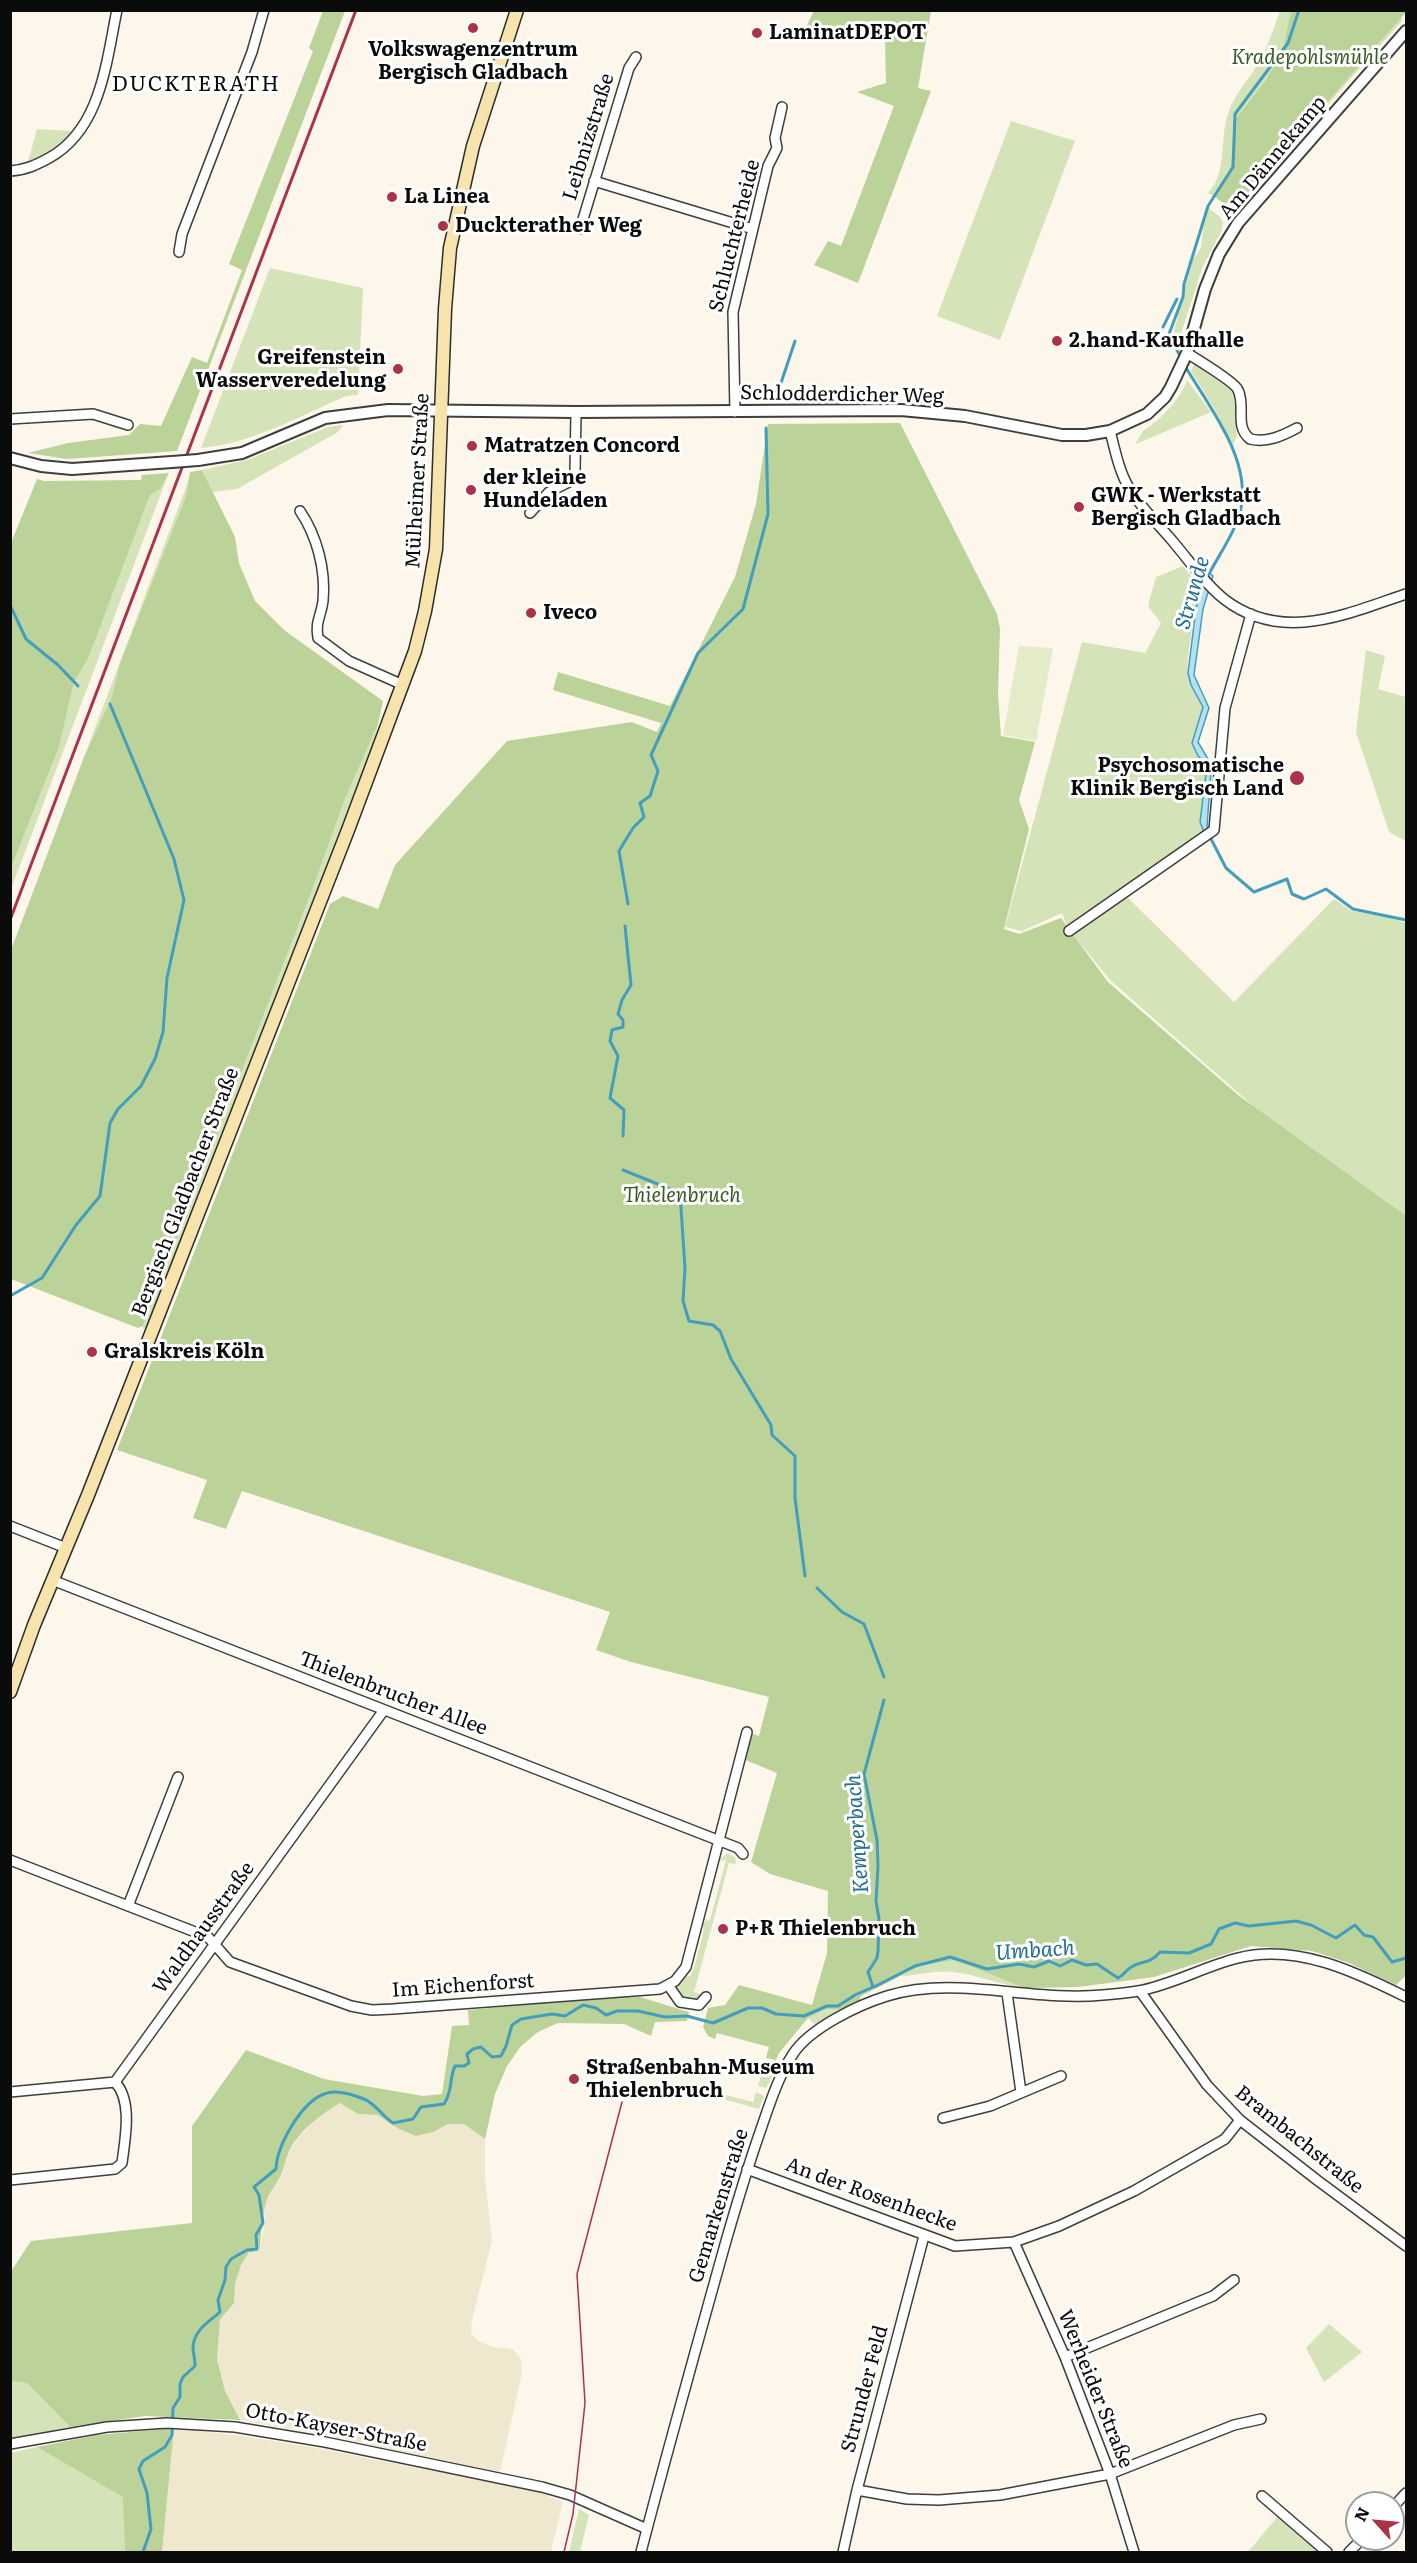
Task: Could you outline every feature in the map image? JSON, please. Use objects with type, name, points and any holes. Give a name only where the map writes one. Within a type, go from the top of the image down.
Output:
[{"type":"main road","name":"Mülheimer Straße","points":[[304,941],[403,685],[426,611],[433,576],[437,534],[445,309],[450,248],[472,146],[517,10]]},
{"type":"main road","name":"Bergisch Gladbacher Straße","points":[[10,1692],[304,941]]},
{"type":"street","points":[[10,171],[27,170],[60,152],[80,132],[98,99],[117,10]]},
{"type":"street","points":[[179,252],[182,234],[252,52],[264,10]]},
{"type":"street","name":"Am Dännekamp","points":[[1110,431],[1147,414],[1165,397],[1186,355],[1205,289],[1219,254],[1238,223],[1407,31]]},
{"type":"street","name":"Leibnizstraße","points":[[580,229],[629,68],[636,57]]},
{"type":"street","name":"Schluchterheide","points":[[735,412],[733,312],[768,166],[777,148],[775,138],[782,108]]},
{"type":"street","points":[[594,181],[753,229]]},
{"type":"street","points":[[1186,355],[1238,390],[1242,431],[1250,439],[1276,438],[1297,428]]},
{"type":"street","name":"Schlodderdicher Weg","points":[[441,411],[901,410],[965,416],[1062,435],[1086,435],[1110,431]]},
{"type":"street","points":[[10,458],[42,466],[72,469],[198,460],[225,457],[250,450],[325,418],[371,411],[441,411]]},
{"type":"street","points":[[530,513],[549,492],[569,482],[575,472],[576,412]]},
{"type":"street","points":[[10,419],[93,414],[128,425]]},
{"type":"street","points":[[1110,431],[1128,487],[1203,579],[1224,599],[1251,614],[1282,622],[1317,622],[1407,594]]},
{"type":"street","points":[[300,511],[312,529],[325,585],[322,609],[316,624],[318,638],[349,660],[403,685]]},
{"type":"street","points":[[1069,931],[1209,835],[1216,826],[1225,708],[1251,614]]},
{"type":"street","points":[[10,1526],[66,1548]]},
{"type":"street","name":"Thielenbrucher Allee","points":[[52,1580],[738,1848],[743,1854]]},
{"type":"street","name":"Waldhausstraße","points":[[115,2082],[384,1710]]},
{"type":"street","points":[[706,1996],[699,2005],[680,2002],[668,1985],[686,1967],[747,1732]]},
{"type":"street","points":[[128,1906],[178,1777]]},
{"type":"street","name":"Im Eichenforst","points":[[10,1860],[208,1937],[230,1962],[351,2006],[372,2010],[660,1989],[668,1985]]},
{"type":"street","name":"Gemarkenstraße","points":[[641,2553],[747,2169],[767,2106],[776,2085],[804,2040],[868,2003],[902,1992],[927,1988],[965,1988],[1040,1996],[1089,1996],[1140,1991],[1241,1957],[1275,1954],[1310,1958],[1348,1970],[1407,1997]]},
{"type":"street","name":"Brambachstraße","points":[[1140,1991],[1207,2085],[1240,2120],[1407,2246]]},
{"type":"street","points":[[1007,1993],[1021,2092]]},
{"type":"street","points":[[943,2118],[990,2106],[1061,2076]]},
{"type":"street","points":[[10,2092],[115,2082],[123,2091],[126,2129],[122,2163],[115,2169],[10,2180]]},
{"type":"street","name":"An der Rosenhecke","points":[[747,2169],[955,2246],[1014,2242],[1059,2226],[1134,2191],[1225,2139],[1240,2120]]},
{"type":"street","name":"Strunder Feld","points":[[843,2553],[857,2490],[924,2236]]},
{"type":"street","name":"Werheider Straße","points":[[1014,2242],[1065,2357],[1110,2474],[1134,2553]]},
{"type":"street","points":[[1065,2357],[1213,2295],[1234,2280]]},
{"type":"street","points":[[857,2490],[907,2499],[939,2500],[1000,2495],[1110,2474],[1234,2425],[1261,2419]]},
{"type":"street","name":"Otto-Kayser-Straße","points":[[10,2444],[107,2427],[172,2423],[235,2427],[326,2442],[542,2487],[570,2495],[647,2529]]},
{"type":"street","points":[[1262,2496],[1328,2553]]},
{"type":"shaded area","points":[[340,2103],[358,2114],[378,2115],[397,2128],[433,2132],[448,2124],[464,2124],[485,2139],[485,2179],[492,2241],[472,2320],[471,2333],[477,2340],[492,2347],[513,2349],[521,2359],[522,2373],[500,2472],[240,2420],[225,2391],[217,2359],[220,2321],[234,2303],[235,2284],[241,2265],[249,2252],[254,2252],[260,2247],[265,2223],[264,2208],[268,2197],[279,2180],[293,2143],[322,2113]]},
{"type":"shaded area","points":[[174,2428],[311,2447],[549,2494],[549,2497],[563,2502],[551,2552],[162,2552]]},
{"type":"green space","points":[[323,11],[345,11],[177,451],[67,459],[28,453],[68,443],[129,435],[140,424],[161,426],[192,357],[207,363],[242,270],[229,264],[313,51],[309,48]]},
{"type":"green space","points":[[814,11],[931,11],[918,88],[931,91],[858,283],[814,265],[828,241],[841,246],[894,106],[857,92],[886,83],[885,41],[805,29]]},
{"type":"green space","name":"Kradepohlsmühle","points":[[1280,11],[1403,11],[1401,22],[1238,205],[1230,206],[1208,193],[1221,165],[1225,124],[1236,96],[1262,56]]},
{"type":"green space","name":"Kradepohlsmühle","points":[[1291,11],[1406,12],[1236,207],[1227,206],[1215,197],[1231,171],[1234,121],[1266,80],[1283,51]]},
{"type":"green space","points":[[1011,121],[1075,141],[1000,340],[937,316]]},
{"type":"green space","points":[[37,129],[73,132],[50,151],[28,162]]},
{"type":"green space","points":[[1208,208],[1223,222],[1222,230],[1203,266],[1178,343],[1174,331],[1192,261],[1201,248],[1205,213]]},
{"type":"green space","points":[[270,268],[363,288],[358,395],[346,396],[257,435],[201,448]]},
{"type":"green space","points":[[1194,364],[1234,394],[1237,436],[1233,445],[1191,371]]},
{"type":"green space","points":[[1187,380],[1211,412],[1136,444],[1144,431],[1173,404]]},
{"type":"green space","name":"Thielenbruch","points":[[900,423],[997,614],[1000,629],[998,694],[1001,736],[1035,742],[1019,800],[1029,829],[1004,929],[1019,934],[1061,918],[1108,982],[1238,1095],[1406,1216],[1406,1975],[1396,1985],[1349,1963],[1312,1951],[1251,1946],[1154,1977],[1078,1987],[1025,1988],[954,1960],[920,1966],[861,1996],[859,2001],[844,2009],[826,2009],[808,2018],[779,2053],[776,2060],[766,2058],[769,2047],[717,2033],[715,2039],[708,2036],[703,2027],[708,2008],[725,2005],[739,1985],[812,2005],[827,1953],[828,1891],[770,1874],[751,1862],[777,1773],[743,1759],[750,1733],[759,1736],[769,1697],[631,1662],[596,1650],[610,1612],[242,1491],[226,1529],[193,1518],[207,1480],[117,1450],[330,904],[343,896],[378,909],[395,865],[507,741],[632,722],[657,732],[661,723],[553,690],[558,672],[670,706],[735,577],[756,504],[768,424]]},
{"type":"green space","points":[[343,425],[338,432],[237,489],[213,492],[202,470],[247,460],[328,427]]},
{"type":"green space","points":[[202,470],[235,537],[239,563],[255,601],[284,630],[383,701],[378,724],[345,799],[311,893],[143,1326],[138,1328],[11,1279],[11,950],[84,757],[112,696],[119,666],[186,496],[190,472]]},
{"type":"green space","points":[[169,473],[160,489],[150,495],[88,659],[74,682],[59,747],[11,868],[11,543],[37,479],[44,481],[141,480],[142,475]]},
{"type":"green space","points":[[191,474],[186,496],[119,666],[112,696],[84,757]]},
{"type":"green space","points":[[168,475],[11,889],[11,868],[59,747],[74,682],[88,659],[150,495],[160,489]]},
{"type":"green space","points":[[1183,566],[1202,589],[1191,633],[1188,669],[1190,681],[1203,707],[1192,743],[1205,768],[1204,832],[1067,925],[1062,913],[1022,931],[1005,927],[1082,642],[1145,653],[1161,623],[1148,606],[1156,577]]},
{"type":"green space","points":[[1019,646],[1053,648],[1036,741],[1003,735]]},
{"type":"green space","points":[[1366,650],[1385,656],[1378,689],[1406,697],[1406,841],[1389,832],[1356,732]]},
{"type":"green space","points":[[378,724],[370,758],[148,1327],[142,1329],[311,893],[345,799]]},
{"type":"green space","points":[[1127,897],[1234,1002],[1334,899],[1352,911],[1406,923],[1406,1216],[1358,1187],[1259,1111],[1110,980],[1072,933]]},
{"type":"green space","points":[[727,1853],[735,1857],[736,1864],[729,1863],[694,1992],[702,1995],[697,2001],[683,1999],[677,1992],[677,1987],[685,1977],[690,1976],[694,1968],[704,1930],[703,1922],[710,1920],[726,1860],[719,1861]]},
{"type":"green space","points":[[954,1960],[1025,1988],[952,1972],[901,1976],[920,1966]]},
{"type":"green space","points":[[640,1997],[689,2012],[687,2021],[655,2022],[651,2036],[624,2024],[558,2023],[538,2032],[521,2046],[507,2066],[495,2094],[485,2139],[464,2124],[448,2124],[433,2132],[416,2136],[397,2128],[378,2115],[358,2114],[340,2103],[304,2131],[294,2142],[280,2177],[269,2194],[262,2221],[260,2247],[254,2252],[249,2252],[241,2265],[235,2284],[234,2303],[220,2320],[217,2359],[225,2391],[240,2420],[145,2416],[70,2427],[27,2383],[11,2381],[10,2273],[31,2241],[192,2223],[192,2126],[246,2050],[324,2079],[423,2096],[442,2094],[452,2026],[469,2025],[468,2010],[597,1998]]},
{"type":"green space","points":[[826,2009],[844,2009],[814,2024],[808,2018]]},
{"type":"green space","points":[[764,2064],[776,2069],[766,2088],[758,2086]]},
{"type":"green space","points":[[702,2089],[753,2102],[756,2092],[764,2096],[759,2109],[701,2093]]},
{"type":"green space","points":[[1329,2324],[1362,2352],[1324,2382],[1306,2348]]},
{"type":"green space","points":[[10,2381],[27,2383],[70,2427],[11,2439]]},
{"type":"green space","points":[[174,2428],[162,2552],[125,2552],[123,2497],[37,2447],[97,2435]]},
{"type":"green space","points":[[37,2447],[124,2497],[125,2552],[11,2552],[10,2453]]},
{"type":"green space","points":[[579,2509],[589,2515],[580,2552],[569,2552]]},
{"type":"green space","points":[[1278,2516],[1320,2552],[1248,2552]]},
{"type":"water","points":[[1207,570],[1213,576],[1203,609],[1194,675],[1209,708],[1198,742],[1208,759],[1211,772],[1207,826],[1209,829],[1204,832],[1200,822],[1206,774],[1204,762],[1198,756],[1192,743],[1203,707],[1191,685],[1188,673],[1196,608]]},
{"type":"waterway","name":"Strunde","points":[[1181,358],[1169,334],[1183,297],[1184,284],[1208,206],[1233,167],[1235,114],[1288,43],[1299,10]]},
{"type":"waterway","points":[[1163,327],[1177,299]]},
{"type":"waterway","name":"Kemperbach","points":[[778,392],[795,341]]},
{"type":"waterway","name":"Strunde","points":[[1185,366],[1226,434],[1240,470],[1241,508],[1227,542],[1209,574]]},
{"type":"waterway","name":"Kemperbach","points":[[628,904],[619,851],[633,828],[644,817],[640,803],[650,796],[658,771],[651,755],[698,653],[743,609],[768,514],[766,428]]},
{"type":"waterway","points":[[10,605],[26,639],[58,665],[78,686]]},
{"type":"waterway","points":[[10,1296],[42,1278],[76,1225],[100,1196],[110,1123],[118,1109],[141,1086],[155,1059],[163,1032],[167,978],[184,900],[174,859],[110,704]]},
{"type":"waterway","name":"Strunde","points":[[1209,835],[1226,868],[1254,892],[1287,879],[1292,894],[1304,899],[1326,889],[1353,909],[1406,920]]},
{"type":"waterway","name":"Kemperbach","points":[[623,1136],[624,1110],[610,1098],[618,1056],[610,1041],[612,1030],[623,1027],[623,1020],[618,1014],[622,1000],[631,985],[625,926]]},
{"type":"waterway","name":"Kemperbach","points":[[623,1170],[680,1193],[685,1268],[683,1301],[689,1321],[713,1325],[720,1331],[731,1359],[771,1425],[772,1435],[795,1456],[795,1498],[805,1576]]},
{"type":"waterway","name":"Kemperbach","points":[[817,1588],[842,1612],[864,1624],[884,1677]]},
{"type":"waterway","name":"Kemperbach","points":[[143,2552],[151,2529],[147,2493],[139,2469],[143,2461],[165,2447],[172,2435],[173,2408],[180,2397],[180,2384],[183,2377],[195,2366],[194,2340],[203,2326],[220,2312],[218,2300],[225,2280],[226,2267],[231,2259],[247,2250],[257,2249],[256,2235],[263,2223],[259,2195],[254,2187],[276,2169],[281,2148],[292,2126],[299,2115],[315,2099],[328,2093],[344,2093],[368,2101],[393,2123],[413,2119],[421,2107],[444,2104],[449,2094],[455,2066],[464,2066],[469,2063],[467,2054],[473,2049],[481,2047],[492,2057],[501,2056],[512,2025],[521,2019],[552,2014],[565,2016],[583,2005],[596,2008],[606,2015],[617,2011],[638,2011],[665,2017],[687,2016],[713,2023],[748,2008],[762,2008],[776,2014],[804,2016],[827,2006],[838,2006],[873,1987],[868,1972],[877,1958],[878,1951],[877,1840],[864,1774],[884,1700]]},
{"type":"waterway","name":"Umbach","points":[[874,1987],[915,1966],[950,1957],[987,1969],[1019,1964],[1034,1967],[1049,1961],[1060,1966],[1072,1960],[1086,1965],[1097,1964],[1118,1978],[1130,1968],[1149,1961],[1160,1952],[1189,1953],[1211,1944],[1219,1929],[1235,1923],[1249,1926],[1296,1921],[1311,1925],[1336,1938],[1355,1925],[1364,1935],[1373,1937],[1392,1962],[1406,1958]]},
{"type":"tram line","points":[[564,2552],[573,2514],[585,2403],[577,2274],[622,2102]]},
{"type":"railway","points":[[10,920],[356,10]]},
{"type":"place","name":"Volkswagenzentrum Bergisch Gladbach","points":[[473,28]]},
{"type":"place","name":"LaminatDEPOT","points":[[757,33]]},
{"type":"place","name":"La Linea","points":[[392,197]]},
{"type":"place","name":"Duckterather Weg","points":[[443,226]]},
{"type":"place","name":"2.hand-Kaufhalle","points":[[1057,341]]},
{"type":"place","name":"Greifenstein Wasserveredelung","points":[[398,369]]},
{"type":"place","name":"Matratzen Concord","points":[[472,446]]},
{"type":"place","name":"der kleine Hundeladen","points":[[471,490]]},
{"type":"place","name":"GWK - Werkstatt Bergisch Gladbach","points":[[1079,507]]},
{"type":"place","name":"Iveco","points":[[531,613]]},
{"type":"place","name":"Psychosomatische Klinik Bergisch Land","points":[[1297,778]]},
{"type":"place","name":"Gralskreis Köln","points":[[92,1352]]},
{"type":"place","name":"P+R Thielenbruch","points":[[723,1929]]},
{"type":"place","name":"Straßenbahn-Museum Thielenbruch","points":[[574,2079]]},
{"type":"district","name":"DUCKTERATH","points":[[196,85]]}]
